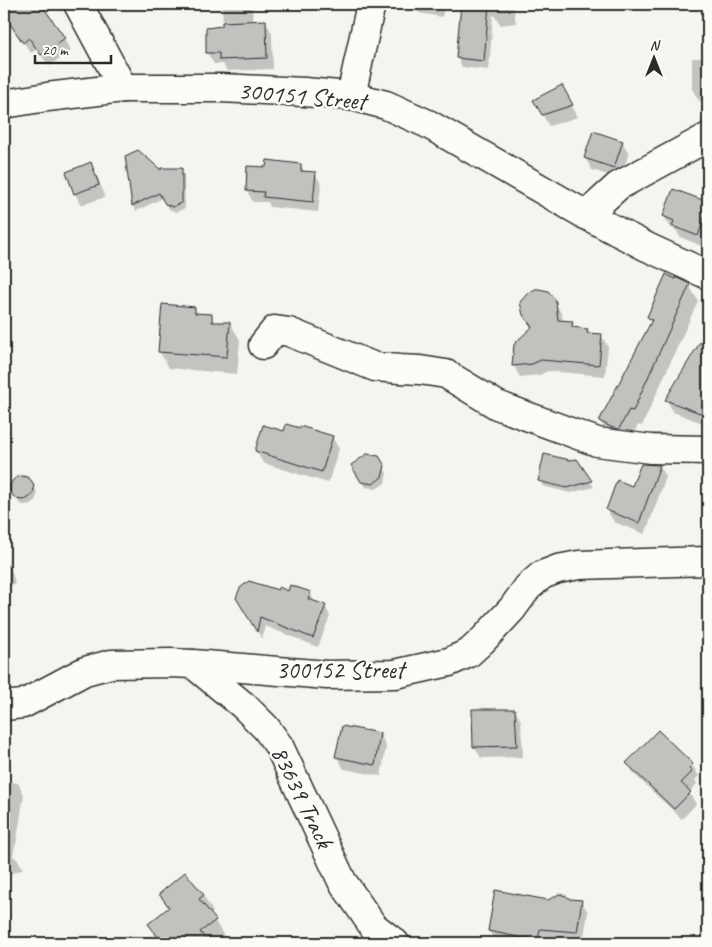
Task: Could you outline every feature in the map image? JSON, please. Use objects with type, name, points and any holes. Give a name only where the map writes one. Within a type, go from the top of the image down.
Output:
[{"type":"street","points":[[78,4],[123,88]]},
{"type":"street","points":[[351,96],[371,4]]},
{"type":"street","name":"300151 Street","points":[[4,104],[123,88],[220,88],[351,96],[386,105],[428,124],[586,215],[647,247],[708,275]]},
{"type":"street","points":[[586,215],[618,186],[708,137]]},
{"type":"street","points":[[263,345],[276,330],[289,332],[375,367],[446,374],[497,405],[597,442],[651,449],[708,450]]},
{"type":"street","name":"300152 Street","points":[[4,706],[23,704],[86,671],[111,664],[193,664],[327,675],[395,674],[449,662],[469,653],[512,609],[528,587],[542,575],[558,569],[578,565],[708,561]]},
{"type":"street","name":"83639 Track","points":[[193,664],[244,706],[266,728],[280,746],[342,881],[373,926],[395,943]]},
{"type":"building","points":[[4,4],[41,4],[65,38],[41,55],[29,38],[23,43],[4,15]]},
{"type":"building","points":[[461,4],[489,4],[484,61],[456,58]]},
{"type":"building","points":[[266,20],[267,58],[219,60],[219,53],[206,53],[206,28],[222,26],[222,22]]},
{"type":"building","points":[[562,85],[573,105],[542,115],[533,100]]},
{"type":"building","points":[[593,131],[623,141],[614,168],[584,158]]},
{"type":"building","points":[[138,150],[161,170],[161,168],[182,168],[182,202],[173,207],[165,204],[159,193],[132,206],[125,156]]},
{"type":"building","points":[[267,160],[301,164],[301,171],[316,172],[313,202],[263,197],[264,192],[246,191],[247,166],[266,167]]},
{"type":"building","points":[[91,162],[99,185],[74,194],[66,172]]},
{"type":"building","points":[[673,189],[708,202],[708,208],[698,236],[672,226],[674,221],[663,216]]},
{"type":"building","points":[[666,274],[690,284],[633,411],[629,410],[619,429],[613,428],[599,421],[652,320],[647,317]]},
{"type":"building","points":[[535,289],[548,291],[554,298],[558,320],[573,321],[572,327],[588,329],[587,333],[602,334],[599,365],[541,360],[532,364],[512,366],[514,345],[532,327],[523,315],[520,302]]},
{"type":"building","points":[[162,304],[195,307],[195,313],[212,314],[212,322],[230,322],[227,357],[158,352]]},
{"type":"building","points":[[708,329],[708,416],[665,400]]},
{"type":"building","points":[[286,424],[300,428],[300,426],[333,436],[322,472],[255,451],[263,425],[284,431]]},
{"type":"building","points":[[367,454],[379,456],[385,466],[382,477],[373,484],[361,482],[351,465]]},
{"type":"building","points":[[544,454],[570,460],[577,459],[592,481],[567,488],[538,481]]},
{"type":"building","points":[[641,464],[660,465],[639,523],[606,510],[617,480],[632,486]]},
{"type":"building","points":[[22,476],[30,480],[34,488],[30,496],[22,500],[14,496],[10,488],[14,480]]},
{"type":"building","points":[[249,581],[278,590],[279,587],[288,591],[290,585],[311,592],[308,599],[326,605],[313,638],[260,617],[257,632],[236,598],[240,588]]},
{"type":"building","points":[[472,709],[515,709],[517,746],[473,747]]},
{"type":"building","points":[[342,726],[380,733],[375,765],[335,757]]},
{"type":"building","points":[[658,730],[693,764],[689,768],[692,772],[681,783],[691,792],[674,809],[626,763]]},
{"type":"building","points":[[185,872],[204,895],[199,899],[216,920],[200,932],[209,943],[163,943],[148,924],[169,907],[159,894]]},
{"type":"building","points":[[495,890],[548,900],[559,894],[570,899],[582,900],[577,932],[540,929],[538,941],[488,931]]}]
